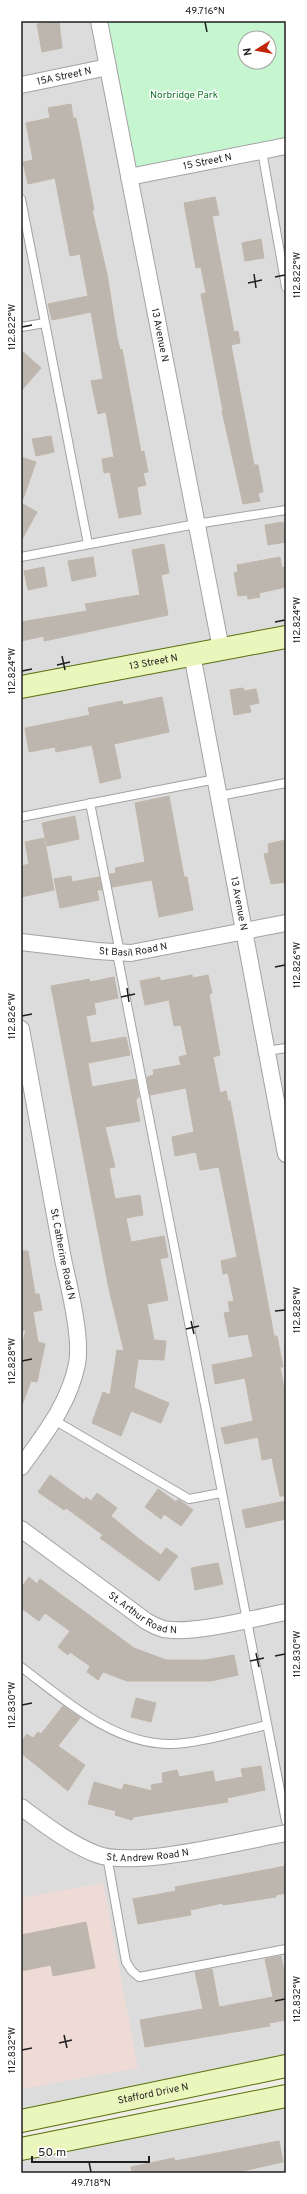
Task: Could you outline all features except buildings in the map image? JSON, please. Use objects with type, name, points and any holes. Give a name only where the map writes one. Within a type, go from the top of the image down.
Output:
[{"type":"main road","name":"13 Street N","points":[[21,687],[286,636]]},
{"type":"main road","name":"Stafford Drive N","points":[[21,2121],[286,2066]]},
{"type":"main road","points":[[21,2149],[286,2096]]},
{"type":"street","name":"13 Avenue N","points":[[99,21],[220,649]]},
{"type":"street","name":"15A Street N","points":[[21,85],[108,67]]},
{"type":"street","name":"15 Street N","points":[[129,178],[286,146]]},
{"type":"street","name":"13 Avenue N","points":[[192,654],[286,1154]]},
{"type":"street","name":"St Basil Road N","points":[[21,942],[119,953],[142,951],[286,923]]},
{"type":"street","name":"St. Catherine Road N","points":[[21,1029],[70,1294],[78,1350],[74,1376],[66,1400],[21,1467]]},
{"type":"street","name":"St. Arthur Road N","points":[[21,1529],[154,1626],[179,1630],[246,1620],[286,1612]]},
{"type":"street","name":"St. Andrew Road N","points":[[21,1807],[82,1847],[97,1854],[107,1856],[136,1858],[168,1854],[286,1833]]},
{"type":"lane","points":[[262,151],[286,287]]},
{"type":"lane","points":[[21,199],[88,544]]},
{"type":"lane","points":[[21,327],[45,323]]},
{"type":"lane","points":[[21,557],[196,524],[286,510]]},
{"type":"lane","points":[[21,817],[216,779]]},
{"type":"lane","points":[[219,796],[286,783]]},
{"type":"lane","points":[[90,803],[221,1493],[286,1821]]},
{"type":"lane","points":[[267,1051],[286,1048]]},
{"type":"lane","points":[[54,1420],[189,1498],[221,1493]]},
{"type":"lane","points":[[21,1667],[83,1713],[100,1723],[123,1734],[152,1742],[167,1744],[185,1743],[267,1725]]},
{"type":"lane","points":[[107,1856],[126,1962],[132,1971],[139,1977],[286,1949]]},
{"type":"shaded area","points":[[21,21],[286,21],[286,2068],[21,2121]]},
{"type":"shaded area","points":[[103,1883],[138,2068],[21,2089],[21,1898]]},
{"type":"shaded area","points":[[286,2094],[286,2173],[21,2173],[21,2149]]},
{"type":"green space","name":"Norbridge Park","points":[[99,21],[286,21],[286,146],[129,177]]}]
